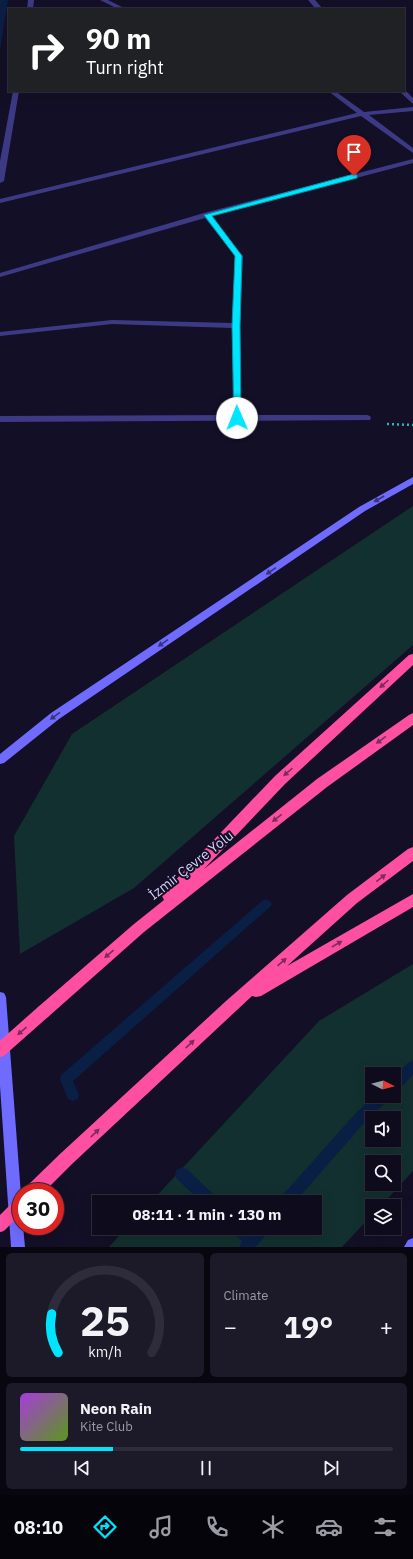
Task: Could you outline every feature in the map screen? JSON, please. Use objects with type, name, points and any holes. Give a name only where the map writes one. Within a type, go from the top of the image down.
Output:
[{"type":"highway","points":[[139,928],[280,780],[413,658]]},
{"type":"highway","name":"İzmir Çevre Yolu","points":[[0,1050],[139,928],[322,783],[413,718]]},
{"type":"highway","points":[[42,1183],[231,1006],[352,900],[413,853]]},
{"type":"highway","points":[[231,1006],[413,900]]},
{"type":"highway","points":[[0,1225],[12,1213]]},
{"type":"street","points":[[103,0],[121,8]]},
{"type":"street","points":[[311,0],[319,8]]},
{"type":"street","points":[[0,181],[16,92]]},
{"type":"street","points":[[332,92],[413,151]]},
{"type":"street","points":[[403,92],[413,102]]},
{"type":"street","points":[[0,201],[363,114],[413,109]]},
{"type":"street","points":[[0,275],[207,215],[413,161]]},
{"type":"street","points":[[207,215],[239,256],[236,326],[237,418]]},
{"type":"street","points":[[0,334],[112,322],[236,326]]},
{"type":"street","points":[[0,420],[367,418]]},
{"type":"street","points":[[0,760],[55,716],[362,509],[413,480]]},
{"type":"street","points":[[0,997],[18,1247]]},
{"type":"path","points":[[367,418],[382,424],[413,425]]},
{"type":"green space","points":[[413,506],[413,645],[134,888],[20,954],[14,836],[72,734]]},
{"type":"green space","points":[[413,964],[413,1171],[401,1184],[401,1155],[365,1155],[365,1191],[395,1191],[387,1199],[365,1199],[365,1222],[342,1247],[109,1247],[120,1235],[322,1235],[322,1195],[157,1195],[319,1021]]},
{"type":"water","points":[[0,0],[8,0],[0,51]]},
{"type":"waterway","points":[[73,1095],[66,1079],[266,904]]},
{"type":"waterway","points":[[401,1078],[413,1066]]},
{"type":"waterway","points":[[292,1195],[359,1119],[376,1103]]},
{"type":"waterway","points":[[182,1174],[204,1195]]},
{"type":"waterway","points":[[246,1235],[252,1241]]},
{"type":"waterway","points":[[252,1241],[257,1235]]},
{"type":"waterway","points":[[246,1247],[252,1241]]},
{"type":"route","points":[[237,418],[236,326],[239,256],[207,215],[354,176]]}]
